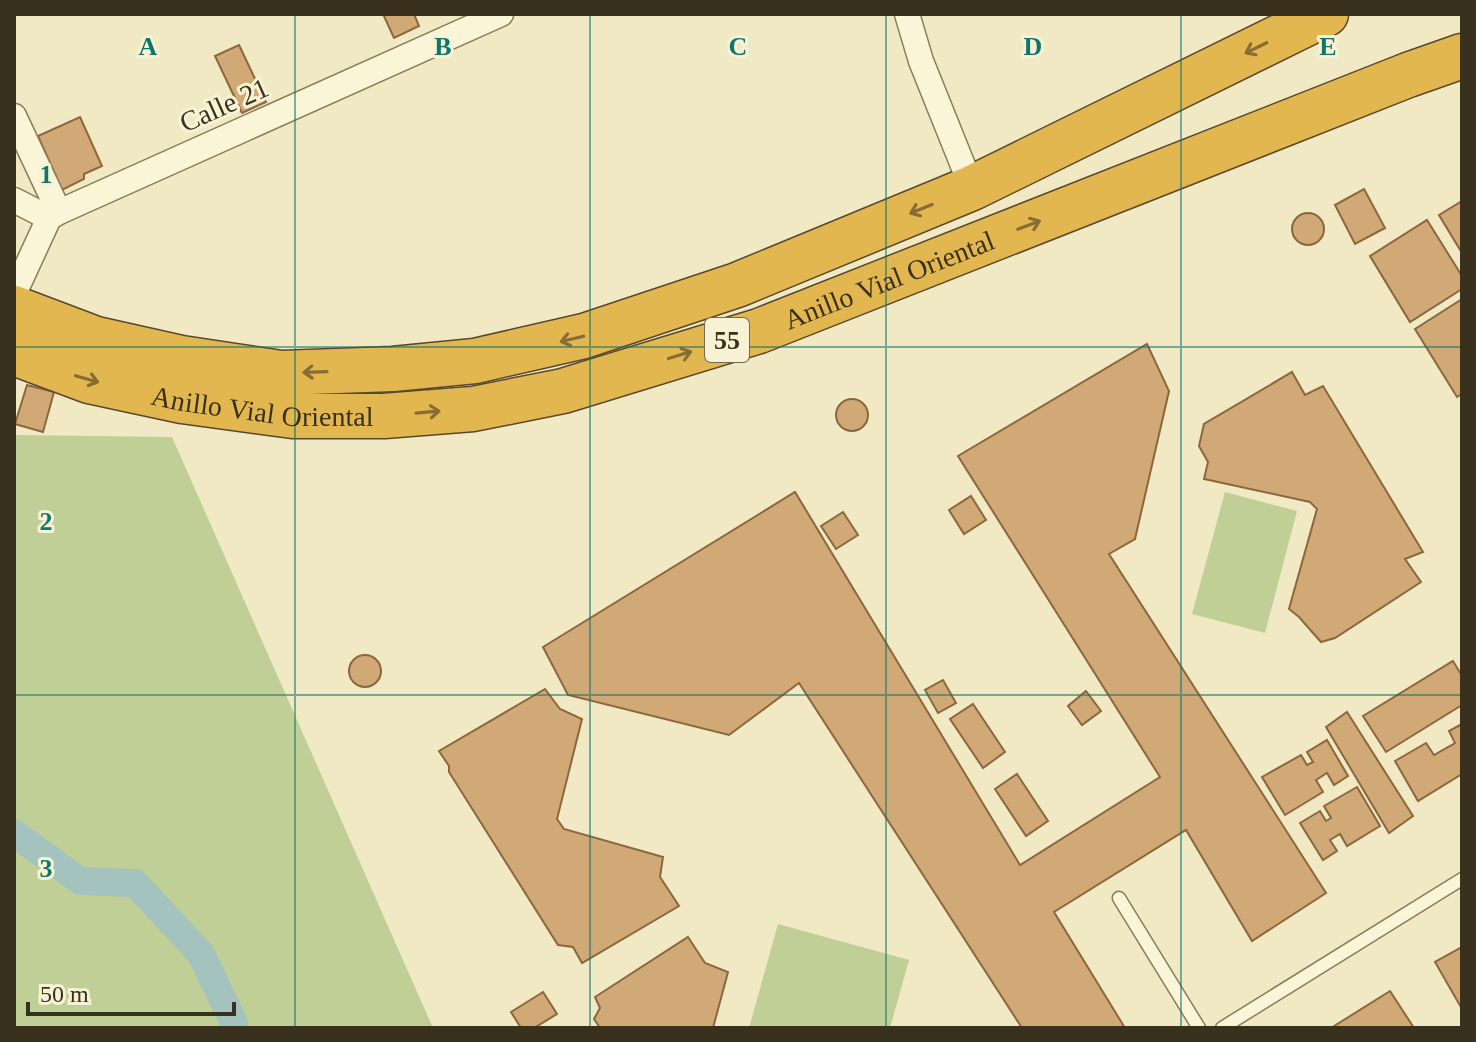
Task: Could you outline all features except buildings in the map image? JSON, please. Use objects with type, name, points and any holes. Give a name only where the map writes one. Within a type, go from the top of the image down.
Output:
[{"type":"highway","name":"Anillo Vial Oriental","points":[[14,308],[96,339],[181,358],[281,373],[393,369],[475,361],[584,336],[737,285],[972,188],[1326,14]]},
{"type":"highway","name":"Anillo Vial Oriental","points":[[14,353],[89,381],[182,401],[293,416],[384,416],[473,409],[563,391],[759,331],[1462,56]]},
{"type":"street","name":"Calle 21","points":[[54,215],[501,14]]},
{"type":"street","points":[[907,14],[921,61],[972,188]]},
{"type":"street","points":[[14,116],[54,215],[14,294]]},
{"type":"street","points":[[14,200],[54,215]]},
{"type":"lane","points":[[1222,1028],[1462,879]]},
{"type":"lane","points":[[1119,898],[1199,1028]]},
{"type":"green space","points":[[14,435],[172,437],[433,1028],[14,1028]]},
{"type":"green space","points":[[1225,492],[1297,511],[1265,633],[1192,614]]},
{"type":"green space","points":[[778,924],[909,960],[890,1028],[749,1028]]},
{"type":"waterway","points":[[14,833],[80,881],[135,883],[201,954],[234,1028]]}]
